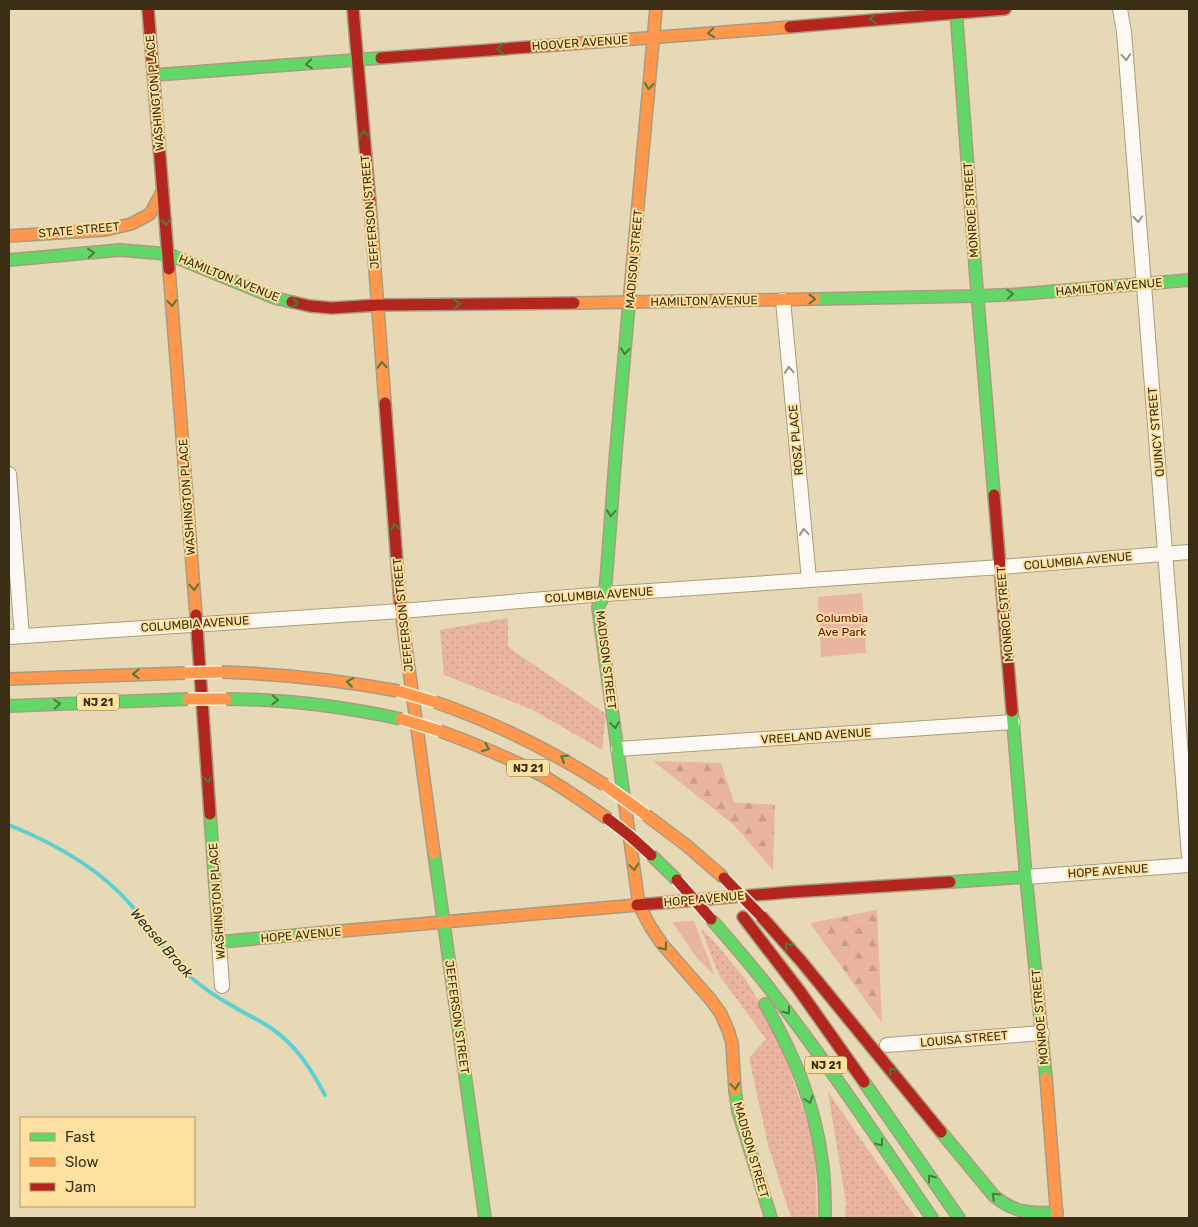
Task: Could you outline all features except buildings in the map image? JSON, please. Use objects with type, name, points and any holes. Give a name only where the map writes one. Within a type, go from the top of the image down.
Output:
[{"type":"main road","name":"WASHINGTON PLACE","points":[[148,9],[197,624],[219,942]]},
{"type":"main road","name":"JEFFERSON STREET","points":[[353,9],[401,611],[443,922],[486,1218]]},
{"type":"main road","name":"MADISON STREET","points":[[656,9],[605,594],[598,607],[640,904],[646,921],[654,934],[712,1001],[726,1025],[731,1039],[738,1111],[771,1218]]},
{"type":"main road","name":"HOOVER AVENUE","points":[[154,75],[653,38],[956,11],[1005,9]]},
{"type":"main road","name":"MONROE STREET","points":[[956,11],[1026,877],[1042,1033],[1057,1215]]},
{"type":"main road","name":"STATE STREET","points":[[9,236],[105,230],[131,224],[150,214],[163,190]]},
{"type":"main road","name":"STATE STREET","points":[[9,260],[120,250],[168,254]]},
{"type":"main road","name":"HAMILTON AVENUE","points":[[168,254],[275,298],[310,306],[332,308],[378,305],[978,296],[1189,280]]},
{"type":"main road","name":"NJ 21","points":[[9,679],[222,672],[326,678],[398,691],[435,702],[484,719],[572,763],[605,784],[699,855],[738,911],[841,1048],[959,1218]]},
{"type":"main road","name":"NJ 21","points":[[9,706],[188,699],[291,701],[327,705],[401,719],[440,731],[510,759],[544,777],[608,819],[652,855],[678,880],[741,952],[797,1024],[932,1218]]},
{"type":"main road","name":"HOPE AVENUE","points":[[219,942],[640,904],[1026,877]]},
{"type":"main road","points":[[717,882],[761,916],[994,1196],[1003,1204],[1015,1210],[1057,1215]]},
{"type":"main road","points":[[711,919],[770,1012],[797,1065],[814,1114],[820,1139],[824,1164],[825,1218]]},
{"type":"street","name":"QUINCY STREET","points":[[1120,9],[1124,32],[1189,856]]},
{"type":"street","name":"ROSZ PLACE","points":[[783,300],[808,580]]},
{"type":"street","points":[[9,474],[15,636]]},
{"type":"street","name":"COLUMBIA AVENUE","points":[[15,636],[401,611],[605,594],[1189,552]]},
{"type":"street","name":"VREELAND AVENUE","points":[[618,749],[1013,722]]},
{"type":"street","name":"HOPE AVENUE","points":[[1026,877],[1189,864]]},
{"type":"street","name":"WASHINGTON PLACE","points":[[219,942],[222,986]]},
{"type":"street","name":"LOUISA STREET","points":[[886,1045],[1042,1033]]},
{"type":"green space","name":"Columbia Ave Park","points":[[862,593],[866,653],[821,657],[818,597]]},
{"type":"green space","points":[[508,618],[508,647],[606,714],[602,750],[533,710],[444,675],[440,630]]},
{"type":"green space","points":[[653,761],[721,763],[734,802],[775,805],[773,870],[734,825]]},
{"type":"green space","points":[[877,910],[882,1023],[810,923]]},
{"type":"green space","points":[[694,921],[715,976],[697,958],[672,922]]},
{"type":"green space","points":[[701,929],[713,940],[746,980],[775,1029],[815,1143],[817,1218],[791,1218],[768,1145],[749,1058],[766,1039],[719,975]]},
{"type":"green space","points":[[828,1092],[916,1218],[845,1218],[846,1203]]},
{"type":"waterway","name":"Weasel Brook","points":[[9,825],[59,848],[105,879],[131,905],[185,972],[208,991],[269,1027],[288,1042],[308,1067],[325,1095]]},
{"type":"traffic: fast","points":[[956,9],[994,495]]},
{"type":"traffic: fast","points":[[154,75],[381,58]]},
{"type":"traffic: fast","points":[[9,260],[120,250],[168,254],[275,298],[292,302]]},
{"type":"traffic: fast","points":[[815,299],[1021,294],[1189,280]]},
{"type":"traffic: fast","points":[[625,805],[598,607],[605,594],[629,303]]},
{"type":"traffic: fast","points":[[9,706],[188,699]]},
{"type":"traffic: fast","points":[[226,699],[271,700],[314,704],[401,719]]},
{"type":"traffic: fast","points":[[1012,711],[1046,1078]]},
{"type":"traffic: fast","points":[[210,814],[219,942],[318,933]]},
{"type":"traffic: fast","points":[[434,853],[485,1218]]},
{"type":"traffic: fast","points":[[651,855],[677,880]]},
{"type":"traffic: fast","points":[[950,882],[1026,877]]},
{"type":"traffic: fast","points":[[711,919],[757,973],[814,1047],[932,1218]]},
{"type":"traffic: fast","points":[[765,1004],[785,1041],[814,1119],[823,1168],[825,1218]]},
{"type":"traffic: fast","points":[[864,1082],[959,1218]]},
{"type":"traffic: fast","points":[[735,1090],[738,1111],[771,1218]]},
{"type":"traffic: fast","points":[[941,1132],[994,1196],[1002,1202],[1024,1211],[1039,1213],[1057,1212]]},
{"type":"traffic: slow","points":[[629,303],[656,9]]},
{"type":"traffic: slow","points":[[556,45],[790,27]]},
{"type":"traffic: slow","points":[[9,236],[105,230],[131,224],[150,214],[163,190]]},
{"type":"traffic: slow","points":[[370,203],[385,403]]},
{"type":"traffic: slow","points":[[169,269],[196,615]]},
{"type":"traffic: slow","points":[[574,303],[815,299]]},
{"type":"traffic: slow","points":[[400,603],[434,853]]},
{"type":"traffic: slow","points":[[222,672],[310,678],[398,691]]},
{"type":"traffic: slow","points":[[185,673],[222,672]]},
{"type":"traffic: slow","points":[[9,679],[185,673]]},
{"type":"traffic: slow","points":[[398,691],[435,702]]},
{"type":"traffic: slow","points":[[188,699],[226,699]]},
{"type":"traffic: slow","points":[[435,702],[522,738],[564,760],[605,785]]},
{"type":"traffic: slow","points":[[401,719],[440,731]]},
{"type":"traffic: slow","points":[[440,731],[531,769],[560,786],[608,819]]},
{"type":"traffic: slow","points":[[605,785],[646,815]]},
{"type":"traffic: slow","points":[[625,805],[639,905],[662,944],[721,1014],[732,1043],[735,1090]]},
{"type":"traffic: slow","points":[[646,815],[686,845],[724,878]]},
{"type":"traffic: slow","points":[[318,933],[637,905]]},
{"type":"traffic: slow","points":[[1046,1078],[1057,1218]]},
{"type":"traffic: jam","points":[[148,9],[169,269]]},
{"type":"traffic: jam","points":[[353,9],[370,203]]},
{"type":"traffic: jam","points":[[790,27],[1005,9]]},
{"type":"traffic: jam","points":[[381,58],[556,45]]},
{"type":"traffic: jam","points":[[292,302],[332,308],[378,305],[574,303]]},
{"type":"traffic: jam","points":[[385,403],[400,603]]},
{"type":"traffic: jam","points":[[994,495],[1012,711]]},
{"type":"traffic: jam","points":[[196,615],[210,814]]},
{"type":"traffic: jam","points":[[608,819],[651,855]]},
{"type":"traffic: jam","points":[[724,878],[761,916]]},
{"type":"traffic: jam","points":[[677,880],[711,919]]},
{"type":"traffic: jam","points":[[637,905],[791,892],[950,882]]},
{"type":"traffic: jam","points":[[761,916],[801,961],[941,1132]]},
{"type":"traffic: jam","points":[[743,917],[799,990],[864,1082]]}]
